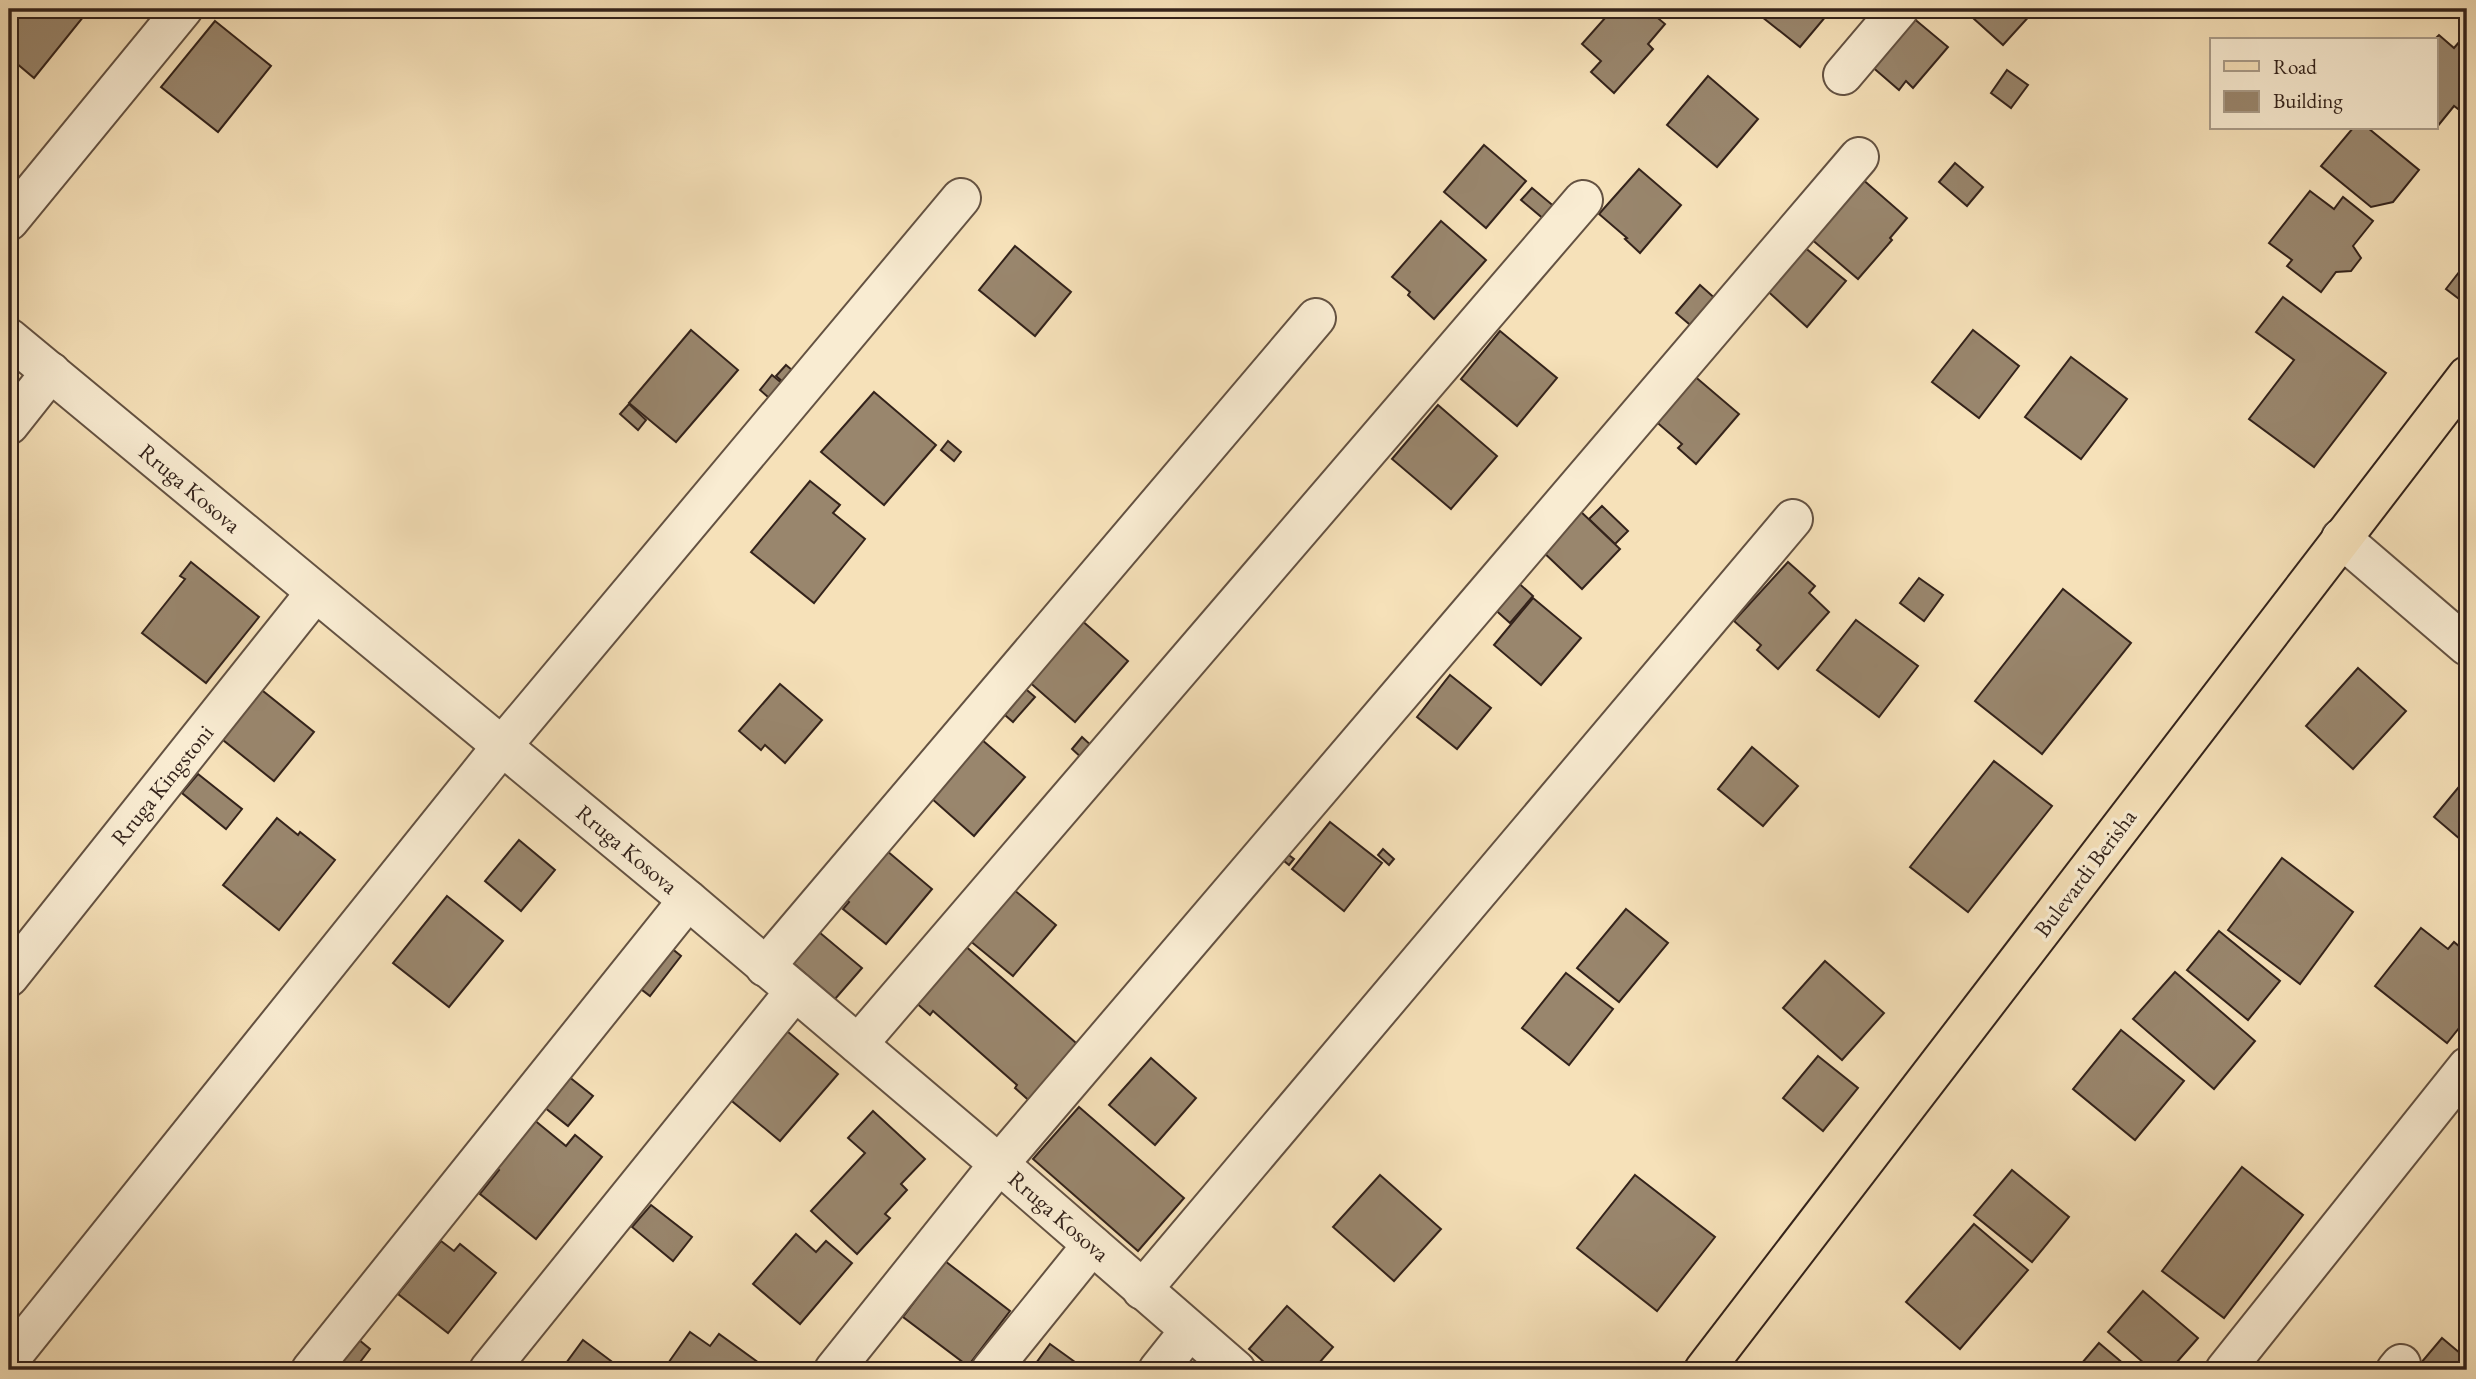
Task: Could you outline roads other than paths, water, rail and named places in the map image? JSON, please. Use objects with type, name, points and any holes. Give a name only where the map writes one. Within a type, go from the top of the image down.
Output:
[{"type":"main road","name":"Bulevardi Berisha","points":[[1703,1370],[2467,376]]},
{"type":"street","points":[[9,221],[183,9]]},
{"type":"street","points":[[1843,75],[1899,9]]},
{"type":"street","points":[[834,1370],[999,1164],[1859,157]]},
{"type":"street","points":[[9,1360],[502,746],[961,198]]},
{"type":"street","points":[[858,1044],[1583,200]]},
{"type":"street","points":[[765,967],[1316,318]]},
{"type":"street","name":"Rruga Kosova","points":[[9,338],[688,900],[1236,1370]]},
{"type":"street","points":[[9,425],[51,372]]},
{"type":"street","points":[[1142,1290],[1793,519]]},
{"type":"street","points":[[2341,538],[2467,646]]},
{"type":"street","name":"Rruga Kingstoni","points":[[9,978],[315,593]]},
{"type":"street","points":[[311,1370],[688,900]]},
{"type":"street","points":[[489,1370],[795,991]]},
{"type":"street","points":[[2225,1370],[2467,1067]]},
{"type":"street","points":[[991,1370],[1092,1245]]},
{"type":"street","points":[[1158,1370],[1189,1331]]}]
